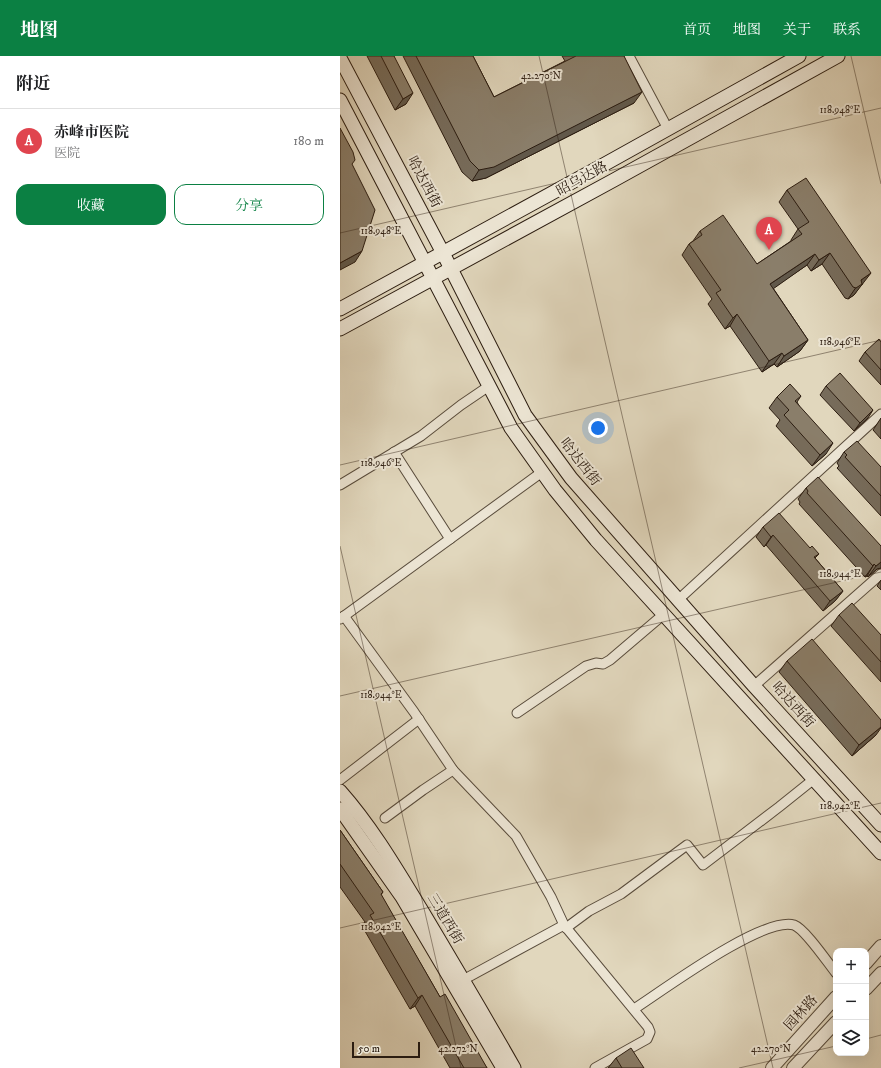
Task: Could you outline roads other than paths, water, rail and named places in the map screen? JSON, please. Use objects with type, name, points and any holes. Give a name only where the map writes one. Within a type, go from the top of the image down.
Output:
[{"type":"main road","name":"昭乌达路","points":[[340,308],[668,130],[799,56]]},
{"type":"main road","name":"昭乌达路","points":[[340,328],[838,56]]},
{"type":"main road","name":"哈达西街","points":[[340,58],[451,268],[525,415],[571,478],[754,686],[881,825]]},
{"type":"main road","points":[[340,100],[511,428],[542,472],[596,540],[881,853]]},
{"type":"main road","name":"三道西街","points":[[340,791],[353,806],[405,884],[464,980],[514,1068]]},
{"type":"main road","points":[[340,809],[402,897],[503,1068]]},
{"type":"street","points":[[629,56],[668,130]]},
{"type":"street","points":[[340,485],[421,436],[461,404],[489,386]]},
{"type":"street","points":[[678,600],[881,414]]},
{"type":"street","points":[[394,452],[450,539]]},
{"type":"street","points":[[542,472],[342,617],[419,719],[454,770],[516,836],[551,897],[565,927],[648,1027],[650,1032],[647,1039],[595,1068]]},
{"type":"street","points":[[754,686],[881,574]]},
{"type":"street","points":[[517,713],[586,666],[596,663],[603,664],[610,660],[664,614]]},
{"type":"street","points":[[340,780],[419,719]]},
{"type":"street","points":[[385,818],[423,790],[454,770]]},
{"type":"street","points":[[464,980],[565,927],[589,911],[621,894],[687,845],[702,865],[814,779]]},
{"type":"street","points":[[634,1009],[723,950],[755,934],[778,926],[794,925],[802,930],[833,969]]},
{"type":"street","points":[[869,960],[881,946]]},
{"type":"street","points":[[869,986],[881,973]]},
{"type":"street","name":"园林路","points":[[772,1068],[833,999]]},
{"type":"street","points":[[793,1068],[833,1025]]},
{"type":"place","name":"赤峰市医院","points":[[769,250]]}]
